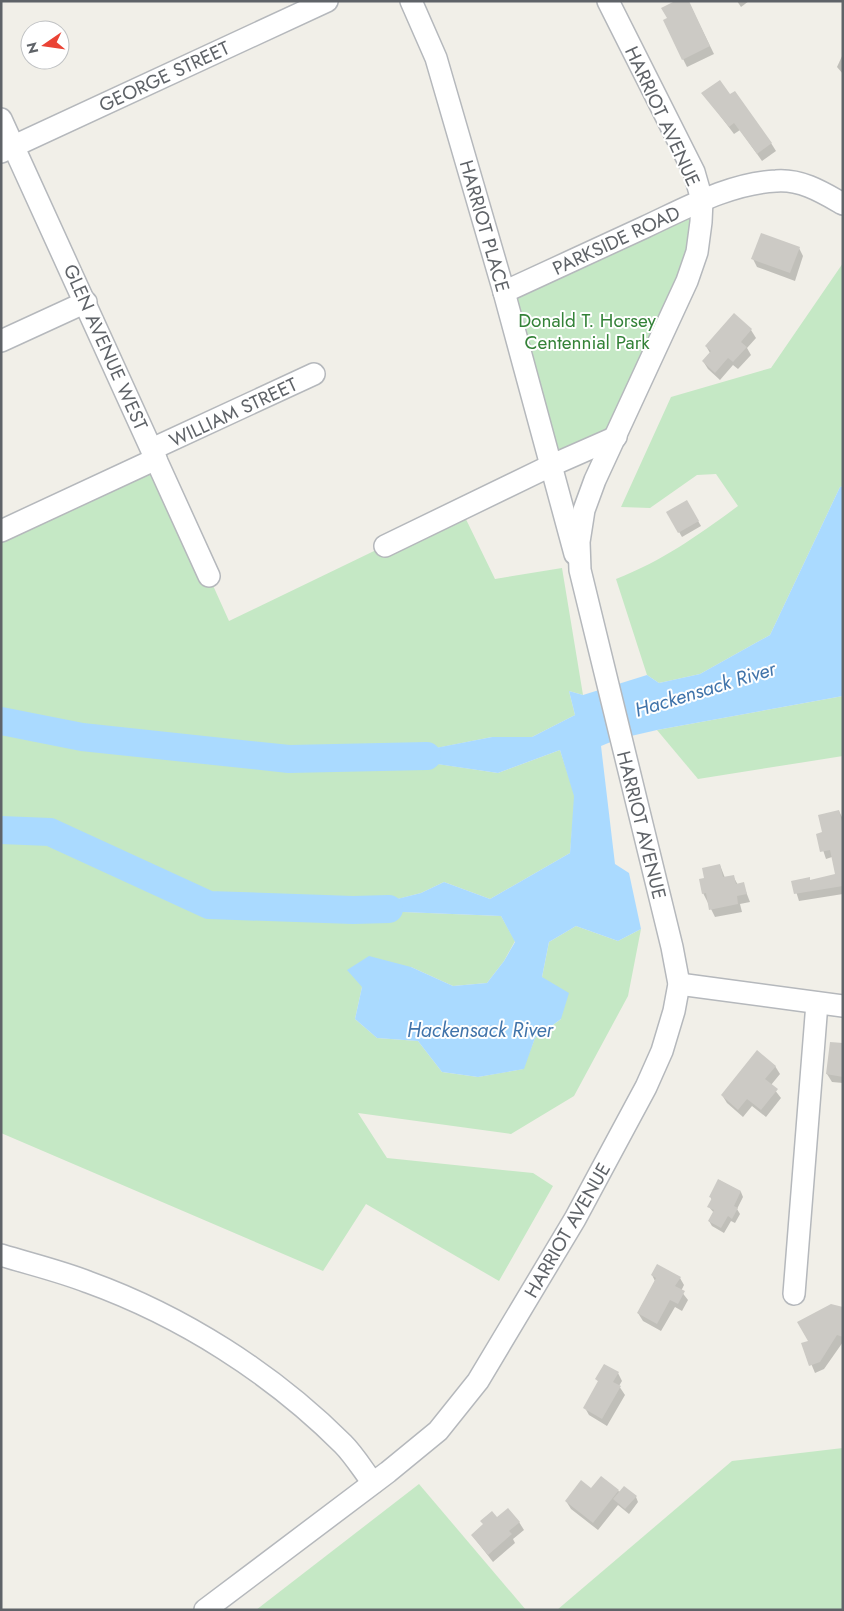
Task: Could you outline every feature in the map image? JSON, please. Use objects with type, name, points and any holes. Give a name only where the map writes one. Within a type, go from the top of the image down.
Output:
[{"type":"street","name":"GEORGE STREET","points":[[7,149],[327,1]]},
{"type":"street","name":"HARRIOT PLACE","points":[[411,1],[436,58],[504,292],[550,466],[580,570]]},
{"type":"street","name":"HARRIOT AVENUE","points":[[205,1610],[373,1483],[438,1431],[456,1411],[490,1364],[575,1219],[646,1087],[662,1051],[674,1012],[679,984],[672,946],[607,687],[580,570],[579,542],[584,510],[595,480],[687,282],[697,252],[702,200],[694,172],[608,1]]},
{"type":"street","name":"GLEN AVENUE WEST","points":[[1,119],[7,149],[86,302],[209,576]]},
{"type":"street","name":"PARKSIDE ROAD","points":[[504,292],[702,200],[754,183],[778,180],[798,182],[817,189],[843,204]]},
{"type":"street","points":[[1,341],[86,302]]},
{"type":"street","name":"WILLIAM STREET","points":[[1,531],[314,374]]},
{"type":"street","points":[[384,546],[550,466],[616,437]]},
{"type":"street","points":[[679,984],[843,1006]]},
{"type":"street","points":[[794,1294],[817,1003]]},
{"type":"street","points":[[1,1255],[89,1282],[136,1301],[181,1324],[225,1350],[267,1379],[306,1410],[344,1445],[373,1483]]},
{"type":"green space","name":"Donald T. Horsey Centennial Park","points":[[702,200],[701,222],[616,437],[550,466],[504,292]]},
{"type":"green space","points":[[843,263],[843,486],[840,487],[770,635],[700,674],[659,683],[647,675],[616,579],[650,564],[694,537],[738,506],[716,474],[697,475],[650,508],[621,507],[671,397],[771,368]]},
{"type":"green space","points":[[156,459],[229,621],[461,509],[495,579],[562,568],[583,695],[569,691],[575,715],[532,737],[492,737],[391,757],[498,773],[560,750],[575,796],[570,853],[490,899],[444,882],[421,893],[355,910],[501,916],[515,941],[504,961],[487,983],[453,986],[411,967],[362,987],[355,1019],[377,1038],[418,1041],[442,1072],[478,1077],[523,1069],[535,1038],[561,1019],[542,977],[549,942],[576,926],[618,941],[641,929],[628,996],[574,1096],[511,1134],[358,1113],[387,1158],[533,1173],[553,1186],[499,1281],[366,1204],[323,1271],[1,1133],[1,531]]},
{"type":"green space","points":[[843,696],[843,756],[698,779],[657,730]]},
{"type":"green space","points":[[843,1448],[843,1610],[557,1610],[732,1461]]},
{"type":"green space","points":[[419,1484],[526,1610],[256,1610]]},
{"type":"water","name":"Hackensack River","points":[[843,486],[843,696],[657,730],[618,739],[601,746],[615,864],[629,873],[641,929],[618,941],[576,926],[549,942],[542,977],[569,993],[561,1019],[535,1038],[524,1069],[478,1077],[442,1072],[418,1041],[377,1038],[355,1019],[362,987],[347,970],[369,956],[411,967],[453,986],[487,983],[504,961],[515,942],[501,916],[353,910],[421,893],[444,882],[490,899],[570,853],[574,796],[560,750],[498,773],[389,757],[492,737],[532,737],[575,715],[569,691],[583,695],[647,675],[659,683],[700,674],[770,635],[840,487]]},
{"type":"building","points":[[675,1],[689,1],[710,46],[682,60],[663,20],[667,18],[661,8]]},
{"type":"building","points":[[720,80],[730,94],[735,91],[772,143],[757,154],[734,123],[729,127],[701,93]]},
{"type":"building","points":[[761,233],[800,247],[790,273],[751,259]]},
{"type":"building","points":[[734,313],[752,329],[741,342],[747,347],[733,362],[728,358],[715,373],[702,361],[711,351],[705,346]]},
{"type":"building","points":[[687,500],[699,521],[678,533],[666,512]]},
{"type":"building","points":[[839,810],[843,825],[843,886],[794,894],[791,881],[810,877],[810,880],[835,874],[830,850],[820,852],[816,834],[822,832],[818,815]]},
{"type":"building","points":[[720,864],[723,877],[734,875],[736,884],[744,882],[747,894],[737,896],[738,904],[709,910],[706,893],[702,894],[699,879],[704,878],[702,868]]},
{"type":"building","points":[[830,1042],[843,1043],[843,1077],[826,1074]]},
{"type":"building","points":[[757,1050],[776,1066],[765,1079],[778,1089],[761,1110],[747,1099],[738,1110],[721,1095]]},
{"type":"building","points":[[718,1179],[741,1191],[734,1206],[738,1208],[732,1219],[728,1216],[721,1228],[708,1221],[714,1210],[707,1207],[712,1198],[709,1197]]},
{"type":"building","points":[[657,1264],[681,1277],[675,1286],[685,1291],[678,1304],[670,1300],[657,1324],[637,1313],[656,1278],[651,1275]]},
{"type":"building","points":[[831,1304],[843,1307],[843,1337],[837,1335],[820,1362],[809,1366],[801,1343],[808,1341],[797,1322]]},
{"type":"building","points":[[604,1364],[619,1372],[613,1382],[621,1386],[602,1419],[583,1408],[598,1381],[595,1379]]},
{"type":"building","points":[[601,1476],[619,1490],[593,1523],[565,1501],[581,1480],[591,1488]]},
{"type":"building","points":[[624,1486],[637,1496],[625,1509],[613,1499]]},
{"type":"building","points":[[508,1508],[520,1522],[509,1531],[512,1534],[488,1555],[471,1535],[483,1524],[480,1521],[492,1511],[497,1517]]},
{"type":"waterway","points":[[1,721],[82,737],[289,759],[427,756]]},
{"type":"waterway","name":"Hackensack River","points":[[1,830],[50,832],[209,905],[353,910],[389,909]]}]
